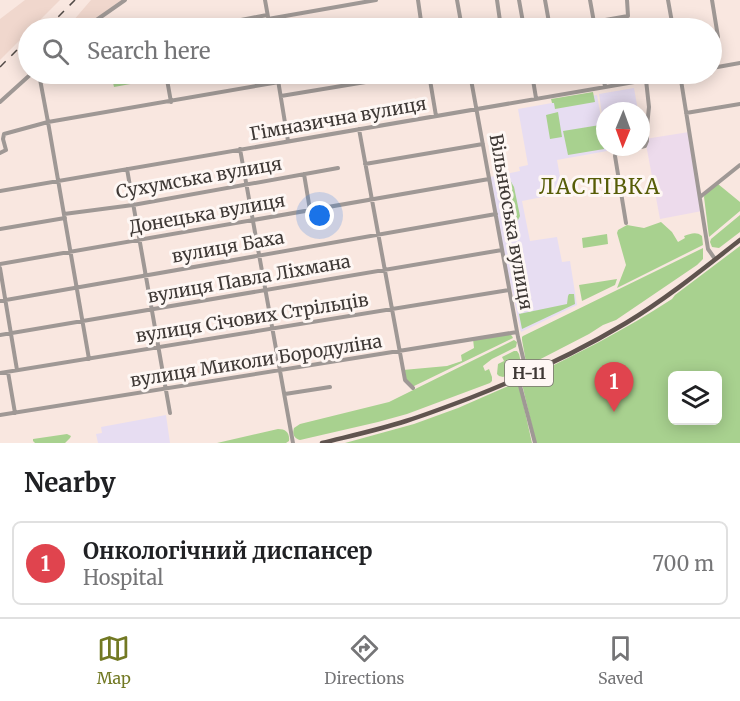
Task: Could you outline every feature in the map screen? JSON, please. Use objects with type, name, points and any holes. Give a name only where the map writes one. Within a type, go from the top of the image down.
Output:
[{"type":"main road","name":"Н-11","points":[[322,443],[408,421],[439,410],[518,378],[581,348],[630,320],[684,283],[740,240]]},
{"type":"street","points":[[99,18],[125,0]]},
{"type":"street","points":[[265,0],[268,17]]},
{"type":"street","points":[[262,18],[376,0]]},
{"type":"street","points":[[418,0],[421,18]]},
{"type":"street","points":[[457,0],[460,18]]},
{"type":"street","points":[[497,0],[500,18]]},
{"type":"street","points":[[519,0],[522,18]]},
{"type":"street","points":[[545,0],[548,18]]},
{"type":"street","points":[[590,0],[593,18]]},
{"type":"street","points":[[613,18],[628,15],[627,0]]},
{"type":"street","points":[[668,0],[671,18]]},
{"type":"street","points":[[712,0],[715,18]]},
{"type":"street","points":[[722,66],[740,63]]},
{"type":"street","points":[[0,102],[20,84]]},
{"type":"street","points":[[41,84],[89,359]]},
{"type":"street","points":[[168,84],[171,102]]},
{"type":"street","points":[[0,153],[6,150],[4,134],[48,122],[268,84]]},
{"type":"street","points":[[279,84],[288,141]]},
{"type":"street","points":[[281,96],[354,84]]},
{"type":"street","points":[[431,84],[436,116]]},
{"type":"street","name":"Вільнюська вулиця","points":[[472,84],[509,290],[527,374]]},
{"type":"street","points":[[534,84],[536,98]]},
{"type":"street","name":"Гімназична вулиця","points":[[0,191],[623,84]]},
{"type":"street","points":[[647,84],[649,102]]},
{"type":"street","points":[[682,84],[708,249],[715,259]]},
{"type":"street","points":[[686,113],[740,104]]},
{"type":"street","points":[[359,129],[405,381],[413,388]]},
{"type":"street","points":[[365,164],[483,144]]},
{"type":"street","points":[[240,149],[293,443]]},
{"type":"street","points":[[615,156],[626,223]]},
{"type":"street","points":[[700,197],[740,165]]},
{"type":"street","name":"Сухумська вулиця","points":[[0,229],[338,168]]},
{"type":"street","points":[[127,169],[170,413]]},
{"type":"street","points":[[304,174],[310,210]]},
{"type":"street","name":"Донецька вулиця","points":[[0,266],[489,179]]},
{"type":"street","name":"вулиця Баха","points":[[3,300],[496,214]]},
{"type":"street","name":"вулиця Павла Ліхмана","points":[[0,335],[502,250]]},
{"type":"street","points":[[0,266],[3,300],[17,370]]},
{"type":"street","name":"вулиця Січових Стрільців","points":[[0,373],[509,290]]},
{"type":"street","name":"вулиця Миколи Бородуліна","points":[[0,416],[517,332]]},
{"type":"street","points":[[8,372],[15,413]]},
{"type":"street","points":[[518,378],[535,443]]},
{"type":"street","points":[[285,394],[330,387]]},
{"type":"shaded area","points":[[25,0],[60,0],[42,18],[18,18],[18,42],[0,60],[0,19]]},
{"type":"shaded area","points":[[91,0],[125,0],[99,18],[76,18]]},
{"type":"shaded area","points":[[634,88],[636,102],[600,102],[599,94]]},
{"type":"shaded area","points":[[597,95],[598,102],[596,102],[596,153],[557,160],[563,193],[522,201],[530,241],[557,237],[562,262],[570,261],[577,305],[521,332],[490,177],[520,171],[519,167],[528,165],[518,109]]},
{"type":"shaded area","points":[[689,132],[702,211],[660,219],[648,156],[650,156],[650,138]]},
{"type":"shaded area","points":[[166,415],[170,443],[98,443],[96,434],[102,433],[101,427]]},
{"type":"green space","points":[[113,84],[130,84],[114,87]]},
{"type":"green space","points":[[593,92],[595,102],[555,109],[551,99]]},
{"type":"green space","points":[[558,112],[562,137],[550,139],[546,115]]},
{"type":"green space","points":[[596,126],[596,150],[568,155],[563,131]]},
{"type":"green space","points":[[510,180],[514,187],[520,216],[514,223],[509,222],[506,218],[500,189],[504,181]]},
{"type":"green space","points":[[718,184],[740,202],[740,211],[709,237],[704,197]]},
{"type":"green space","points":[[740,215],[740,232],[719,248],[712,247],[711,239]]},
{"type":"green space","points":[[661,222],[672,232],[678,242],[685,238],[684,236],[695,233],[702,236],[703,245],[617,288],[626,265],[618,230],[627,225],[644,228]]},
{"type":"green space","points":[[607,234],[608,244],[583,248],[582,238]]},
{"type":"green space","points":[[740,246],[740,443],[536,443],[522,384],[525,379],[618,332],[672,299]]},
{"type":"green space","points":[[703,248],[703,259],[697,265],[616,320],[529,365],[526,362],[523,336]]},
{"type":"green space","points":[[617,279],[615,285],[582,301],[579,285]]},
{"type":"green space","points":[[569,294],[574,294],[575,304],[522,329],[519,314],[567,304]]},
{"type":"green space","points":[[509,333],[513,338],[412,387],[405,380],[403,370],[447,366],[462,361],[461,355],[474,348],[473,339]]},
{"type":"green space","points":[[514,340],[517,342],[516,347],[483,366],[485,371],[489,369],[492,377],[490,383],[407,414],[378,422],[300,440],[294,436],[294,428],[300,424],[389,402]]},
{"type":"green space","points":[[514,351],[519,354],[521,369],[503,377],[499,376],[497,374],[498,364],[504,361],[502,357]]},
{"type":"green space","points":[[515,383],[519,385],[532,443],[345,443],[414,424]]},
{"type":"green space","points":[[278,429],[287,432],[289,441],[286,443],[217,443]]},
{"type":"green space","points":[[67,434],[71,436],[65,443],[35,443],[33,441],[33,439]]},
{"type":"railway","points":[[57,18],[75,0]]},
{"type":"railway","points":[[0,67],[18,49]]},
{"type":"place","name":"Онкологічний диспансер","points":[[614,412]]},
{"type":"district","name":"ЛАСТІВКА","points":[[600,187]]}]
